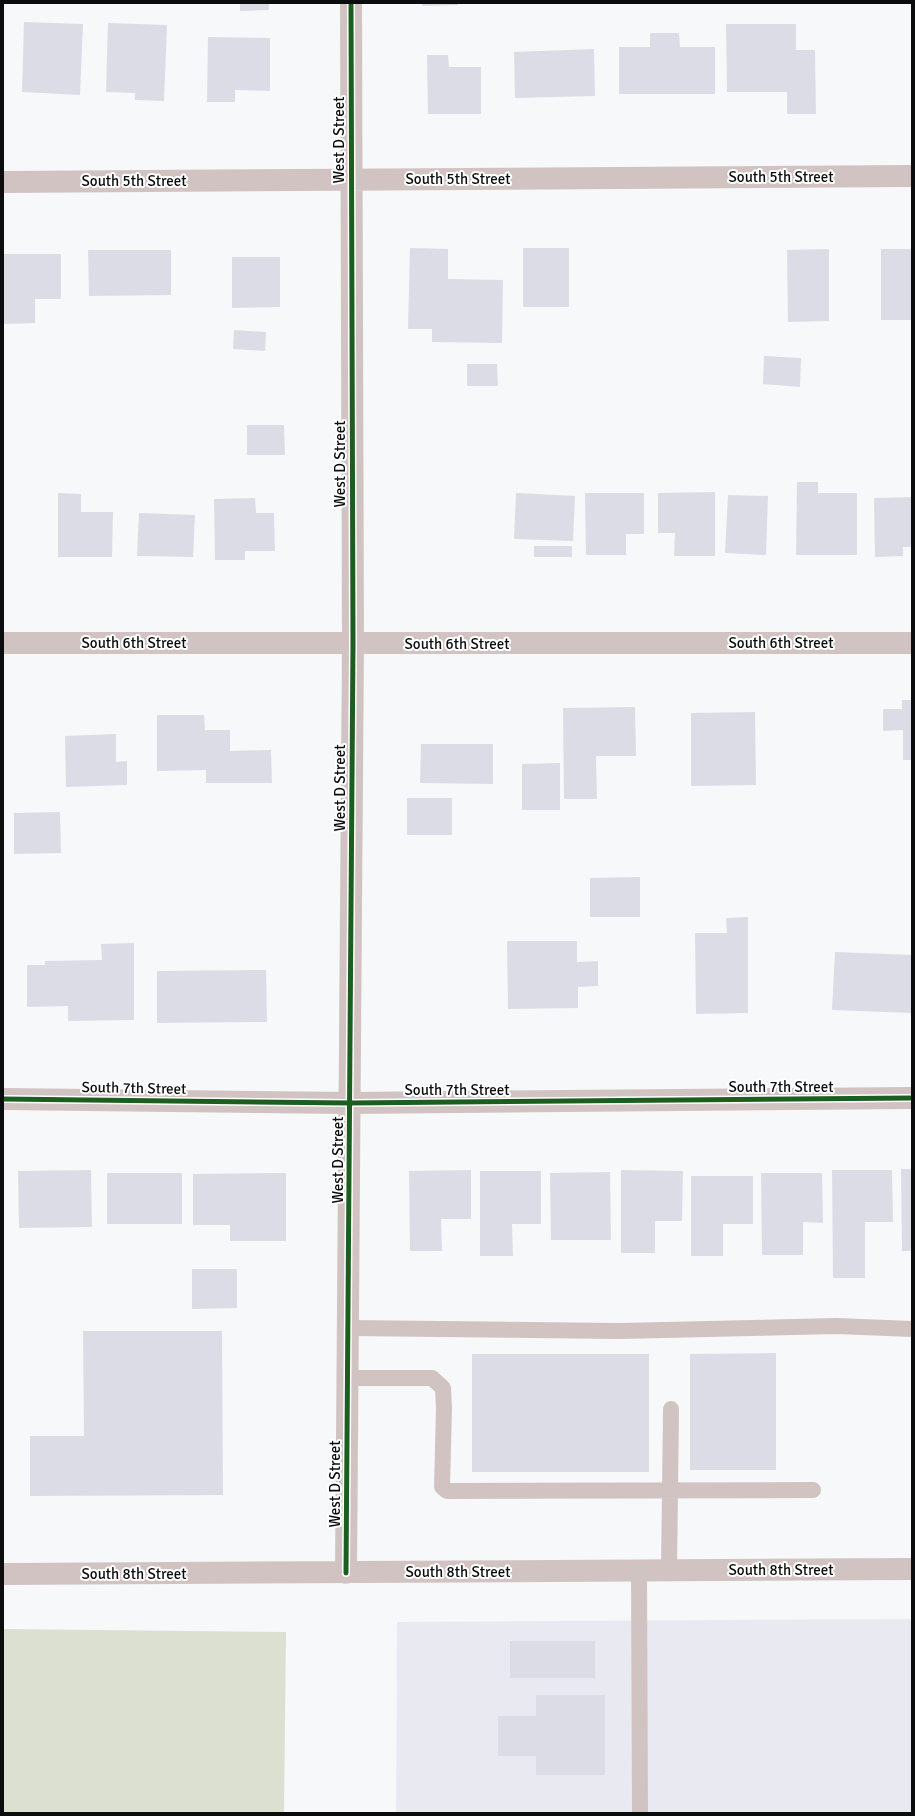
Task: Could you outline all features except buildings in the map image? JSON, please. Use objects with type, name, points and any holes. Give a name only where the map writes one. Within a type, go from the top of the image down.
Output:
[{"type":"street","name":"West D Street","points":[[346,1573],[353,644],[351,3]]},
{"type":"street","name":"South 5th Street","points":[[3,182],[912,176]]},
{"type":"street","name":"South 6th Street","points":[[3,643],[912,643]]},
{"type":"street","name":"South 7th Street","points":[[3,1099],[350,1102],[912,1098]]},
{"type":"street","name":"South 8th Street","points":[[3,1574],[912,1569]]},
{"type":"lane","points":[[348,1328],[620,1330],[836,1326],[912,1329]]},
{"type":"lane","points":[[348,1378],[432,1378],[438,1382],[443,1388],[444,1408],[442,1487],[447,1491],[813,1490]]},
{"type":"lane","points":[[670,1571],[671,1409]]},
{"type":"lane","points":[[639,1571],[640,1813]]},
{"type":"shaded area","points":[[912,1619],[912,1813],[396,1813],[397,1622]]},
{"type":"green space","points":[[3,1629],[286,1632],[284,1813],[3,1813]]},
{"type":"cycle path","points":[[346,1573],[353,644],[351,3]]},
{"type":"cycle path","points":[[3,1099],[350,1103],[912,1098]]}]
